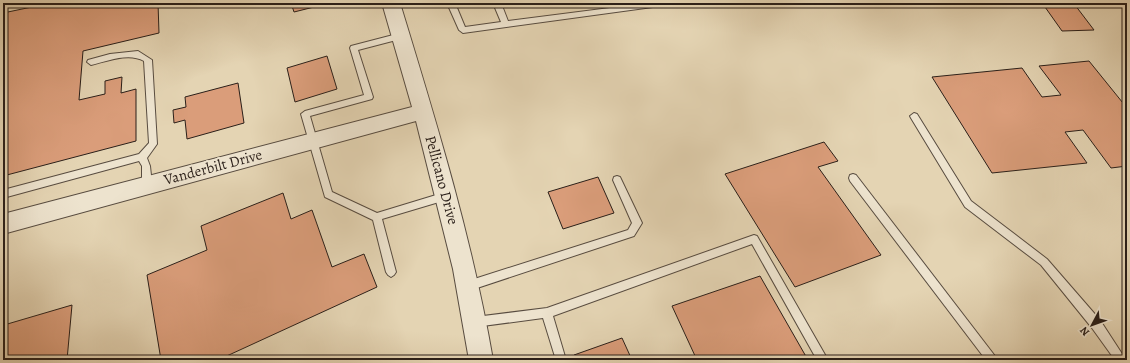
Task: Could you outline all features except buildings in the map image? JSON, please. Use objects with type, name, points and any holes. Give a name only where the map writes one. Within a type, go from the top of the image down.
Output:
[{"type":"street","name":"Pellicano Drive","points":[[391,3],[458,237],[481,360]]},
{"type":"street","name":"Vanderbilt Drive","points":[[3,224],[423,112]]},
{"type":"lane","points":[[451,3],[463,30],[660,4],[659,3]]},
{"type":"lane","points":[[498,3],[506,24]]},
{"type":"lane","points":[[401,36],[354,48],[369,96],[305,114],[312,141],[328,194],[377,217],[446,196]]},
{"type":"lane","points":[[3,194],[142,157],[153,144],[148,60],[138,54],[110,57],[91,62]]},
{"type":"lane","points":[[914,116],[968,204],[1044,262],[1096,324],[1121,360]]},
{"type":"lane","points":[[142,157],[146,166],[147,185]]},
{"type":"lane","points":[[853,178],[993,360]]},
{"type":"lane","points":[[468,286],[631,233],[637,223],[617,180]]},
{"type":"lane","points":[[377,217],[391,272]]},
{"type":"lane","points":[[475,322],[547,313],[754,239],[823,360]]},
{"type":"lane","points":[[547,313],[561,360]]}]
